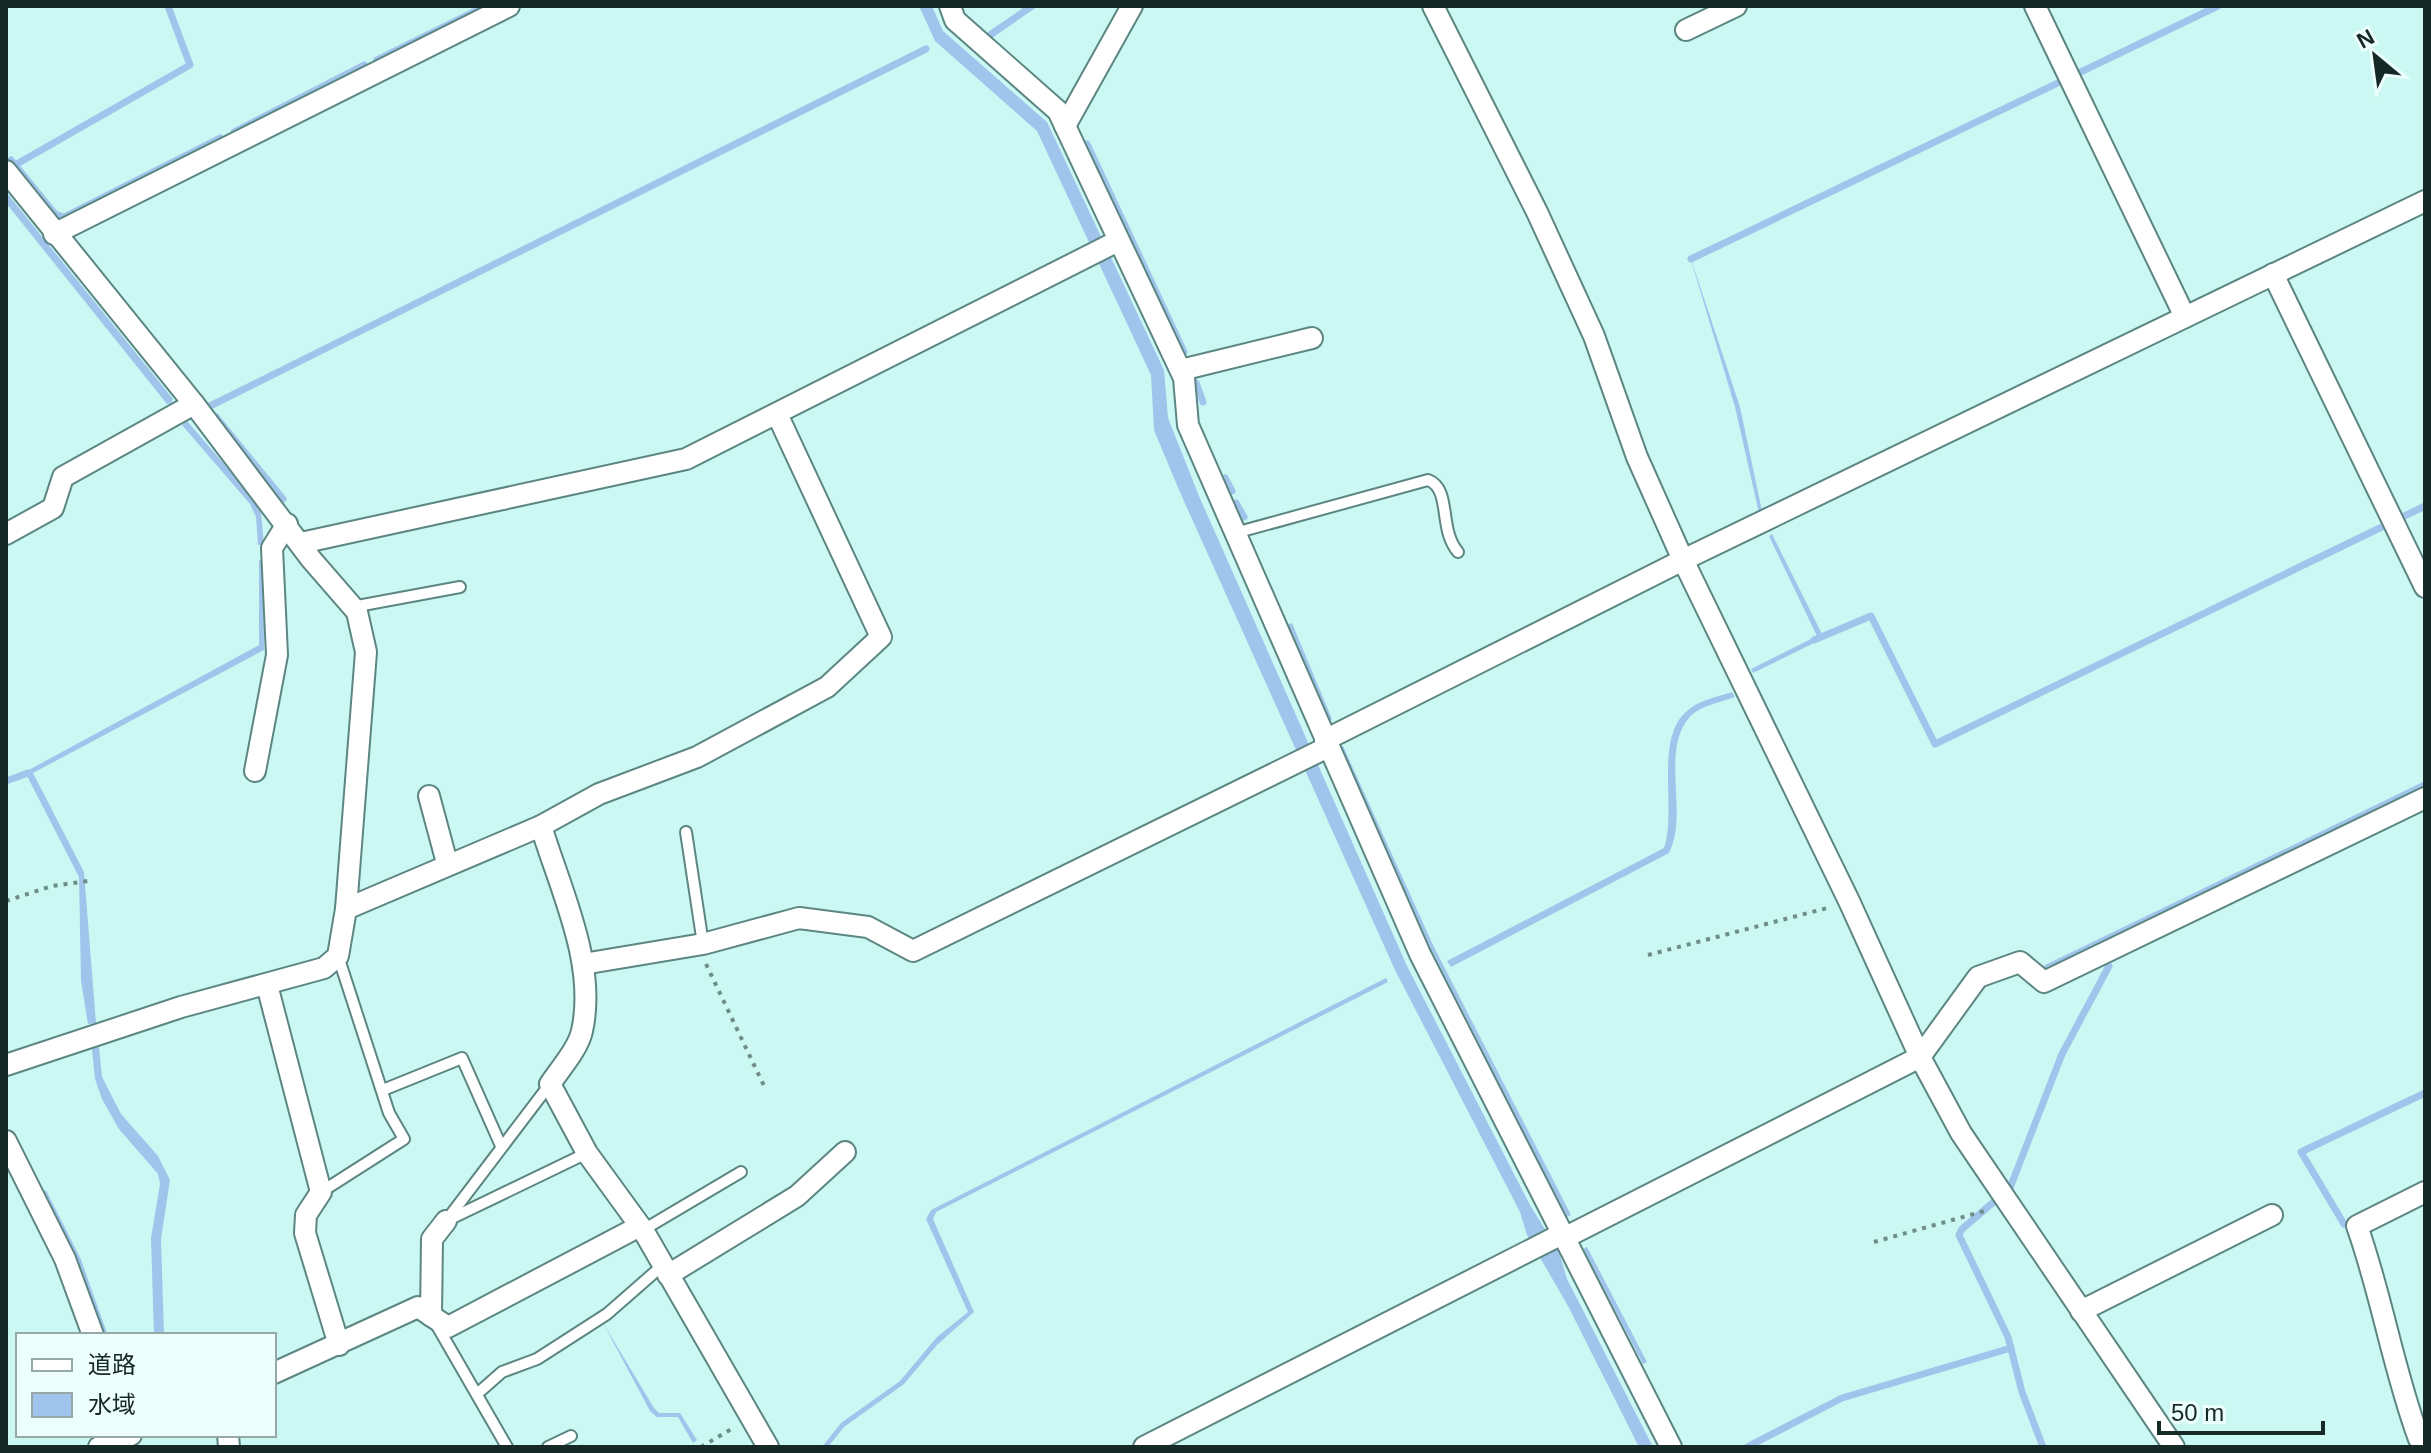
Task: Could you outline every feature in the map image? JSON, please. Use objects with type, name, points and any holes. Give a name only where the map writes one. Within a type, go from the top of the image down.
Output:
[{"type":"street","points":[[54,234],[509,6]]},
{"type":"street","points":[[950,6],[955,20],[1058,111],[1106,247],[1181,370],[1188,425],[1420,954],[1560,1237],[1671,1447]]},
{"type":"street","points":[[1065,126],[1132,6]]},
{"type":"street","points":[[1433,6],[1537,212],[1594,336],[1637,457],[1683,560],[1849,901],[1920,1057],[1961,1133],[2174,1447]]},
{"type":"street","points":[[1686,30],[1736,6]]},
{"type":"street","points":[[2035,6],[2185,317]]},
{"type":"street","points":[[6,171],[357,612],[366,652],[346,909],[338,956],[324,968],[181,1007],[6,1065]]},
{"type":"street","points":[[583,964],[700,945],[799,918],[868,927],[913,951],[1327,744],[1683,560],[2425,201]]},
{"type":"street","points":[[301,543],[686,459],[1106,247]]},
{"type":"street","points":[[2273,274],[2425,587]]},
{"type":"street","points":[[1181,370],[1312,338]]},
{"type":"street","points":[[6,534],[53,508],[63,477],[194,404]]},
{"type":"street","points":[[346,909],[447,863],[541,826],[599,794],[697,757],[827,687],[881,637],[777,414]]},
{"type":"street","points":[[255,771],[277,655],[262,550],[287,524]]},
{"type":"street","points":[[429,796],[447,863]]},
{"type":"street","points":[[1144,1447],[1531,1249],[1920,1057],[1978,977],[2020,962],[2044,982],[2425,798]]},
{"type":"street","points":[[541,826],[583,964],[581,1034],[550,1084],[587,1153],[641,1228],[768,1447]]},
{"type":"street","points":[[267,985],[321,1192],[306,1215],[305,1233],[339,1345]]},
{"type":"street","points":[[6,1141],[65,1259],[92,1333]]},
{"type":"street","points":[[665,1270],[797,1196],[845,1152]]},
{"type":"street","points":[[2418,1442],[2398,1382],[2376,1279],[2357,1226],[2425,1192]]},
{"type":"street","points":[[2081,1311],[2272,1215]]},
{"type":"street","points":[[431,1316],[432,1239],[446,1221]]},
{"type":"street","points":[[276,1372],[418,1307],[448,1327],[641,1228]]},
{"type":"street","points":[[99,1447],[128,1438]]},
{"type":"lane","points":[[1235,533],[1428,480],[1437,483],[1442,492],[1445,531],[1458,552]]},
{"type":"lane","points":[[352,607],[460,587]]},
{"type":"lane","points":[[686,832],[700,945]]},
{"type":"lane","points":[[321,1192],[404,1139],[389,1113],[338,956]]},
{"type":"lane","points":[[383,1090],[462,1058],[501,1146]]},
{"type":"lane","points":[[446,1221],[550,1084]]},
{"type":"lane","points":[[446,1221],[587,1153]]},
{"type":"lane","points":[[641,1228],[741,1172]]},
{"type":"lane","points":[[477,1394],[502,1372],[537,1359],[607,1314],[665,1270]]},
{"type":"lane","points":[[431,1316],[507,1447]]},
{"type":"lane","points":[[548,1447],[571,1436]]},
{"type":"path","points":[[6,901],[52,886],[88,881]]},
{"type":"path","points":[[1648,955],[1807,915],[1849,901]]},
{"type":"path","points":[[700,945],[765,1088]]},
{"type":"path","points":[[1874,1242],[2008,1205]]},
{"type":"path","points":[[701,1447],[751,1417]]},
{"type":"water","points":[[919,6],[932,6],[943,31],[1047,122],[1164,370],[1168,418],[1199,496],[1407,966],[1530,1205],[1559,1252],[1567,1279],[1653,1447],[1639,1447],[1568,1306],[1527,1235],[1520,1212],[1395,970],[1179,490],[1154,430],[1151,375],[1037,131],[935,41]]},
{"type":"water","points":[[6,192],[173,399],[171,403],[167,404],[6,203]]},
{"type":"water","points":[[1688,250],[1740,407],[1762,511],[1759,513],[1735,407]]},
{"type":"water","points":[[187,421],[255,500],[261,512],[264,545],[258,545],[256,517],[250,504],[182,425]]},
{"type":"water","points":[[1772,534],[1824,638],[1753,673],[1751,669],[1817,636],[1769,536]]},
{"type":"water","points":[[263,559],[264,650],[33,773],[84,872],[96,1023],[88,1024],[81,981],[79,877],[25,772],[259,645],[259,560]]},
{"type":"water","points":[[1292,623],[1332,719],[1330,720],[1287,625]]},
{"type":"water","points":[[1732,692],[1735,697],[1698,710],[1681,732],[1675,765],[1676,820],[1669,853],[1451,967],[1447,961],[1664,848],[1669,756],[1677,723],[1697,704]]},
{"type":"water","points":[[1343,746],[1433,945],[1571,1215],[1567,1217],[1431,949],[1340,748]]},
{"type":"water","points":[[1386,978],[1388,982],[936,1212],[933,1219],[974,1312],[937,1345],[904,1384],[844,1427],[828,1447],[822,1447],[841,1423],[900,1381],[937,1337],[968,1312],[926,1219],[931,1210]]},
{"type":"water","points":[[99,1047],[102,1077],[121,1114],[158,1156],[170,1180],[161,1239],[164,1333],[154,1333],[151,1238],[160,1184],[158,1174],[119,1129],[102,1099],[95,1079],[92,1049]]},
{"type":"water","points":[[1587,1247],[1647,1362],[1643,1364],[1583,1249]]},
{"type":"water","points":[[603,1323],[654,1408],[659,1413],[680,1413],[697,1440],[693,1443],[678,1417],[657,1417],[650,1411]]},
{"type":"waterway","points":[[15,165],[190,65],[168,6]]},
{"type":"waterway","points":[[377,60],[486,6]]},
{"type":"waterway","points":[[990,35],[1032,6]]},
{"type":"waterway","points":[[1691,259],[2218,6]]},
{"type":"waterway","points":[[208,407],[926,49]]},
{"type":"waterway","points":[[234,132],[364,65]]},
{"type":"waterway","points":[[11,160],[55,214],[64,217],[220,138]]},
{"type":"waterway","points":[[1087,144],[1184,352]]},
{"type":"waterway","points":[[1196,383],[1203,402]]},
{"type":"waterway","points":[[216,417],[283,499]]},
{"type":"waterway","points":[[1225,478],[1232,491]]},
{"type":"waterway","points":[[1236,503],[1244,517]]},
{"type":"waterway","points":[[1814,640],[1871,616],[1935,744],[2425,506]]},
{"type":"waterway","points":[[6,781],[28,773]]},
{"type":"waterway","points":[[2047,968],[2425,785]]},
{"type":"waterway","points":[[2043,1447],[2022,1392],[2008,1337],[1959,1235],[2010,1188],[2062,1054],[2109,966],[2106,962]]},
{"type":"waterway","points":[[2344,1224],[2301,1152],[2425,1093]]},
{"type":"waterway","points":[[44,1194],[77,1259],[103,1333]]},
{"type":"waterway","points":[[1747,1447],[1842,1398],[2011,1348]]}]
